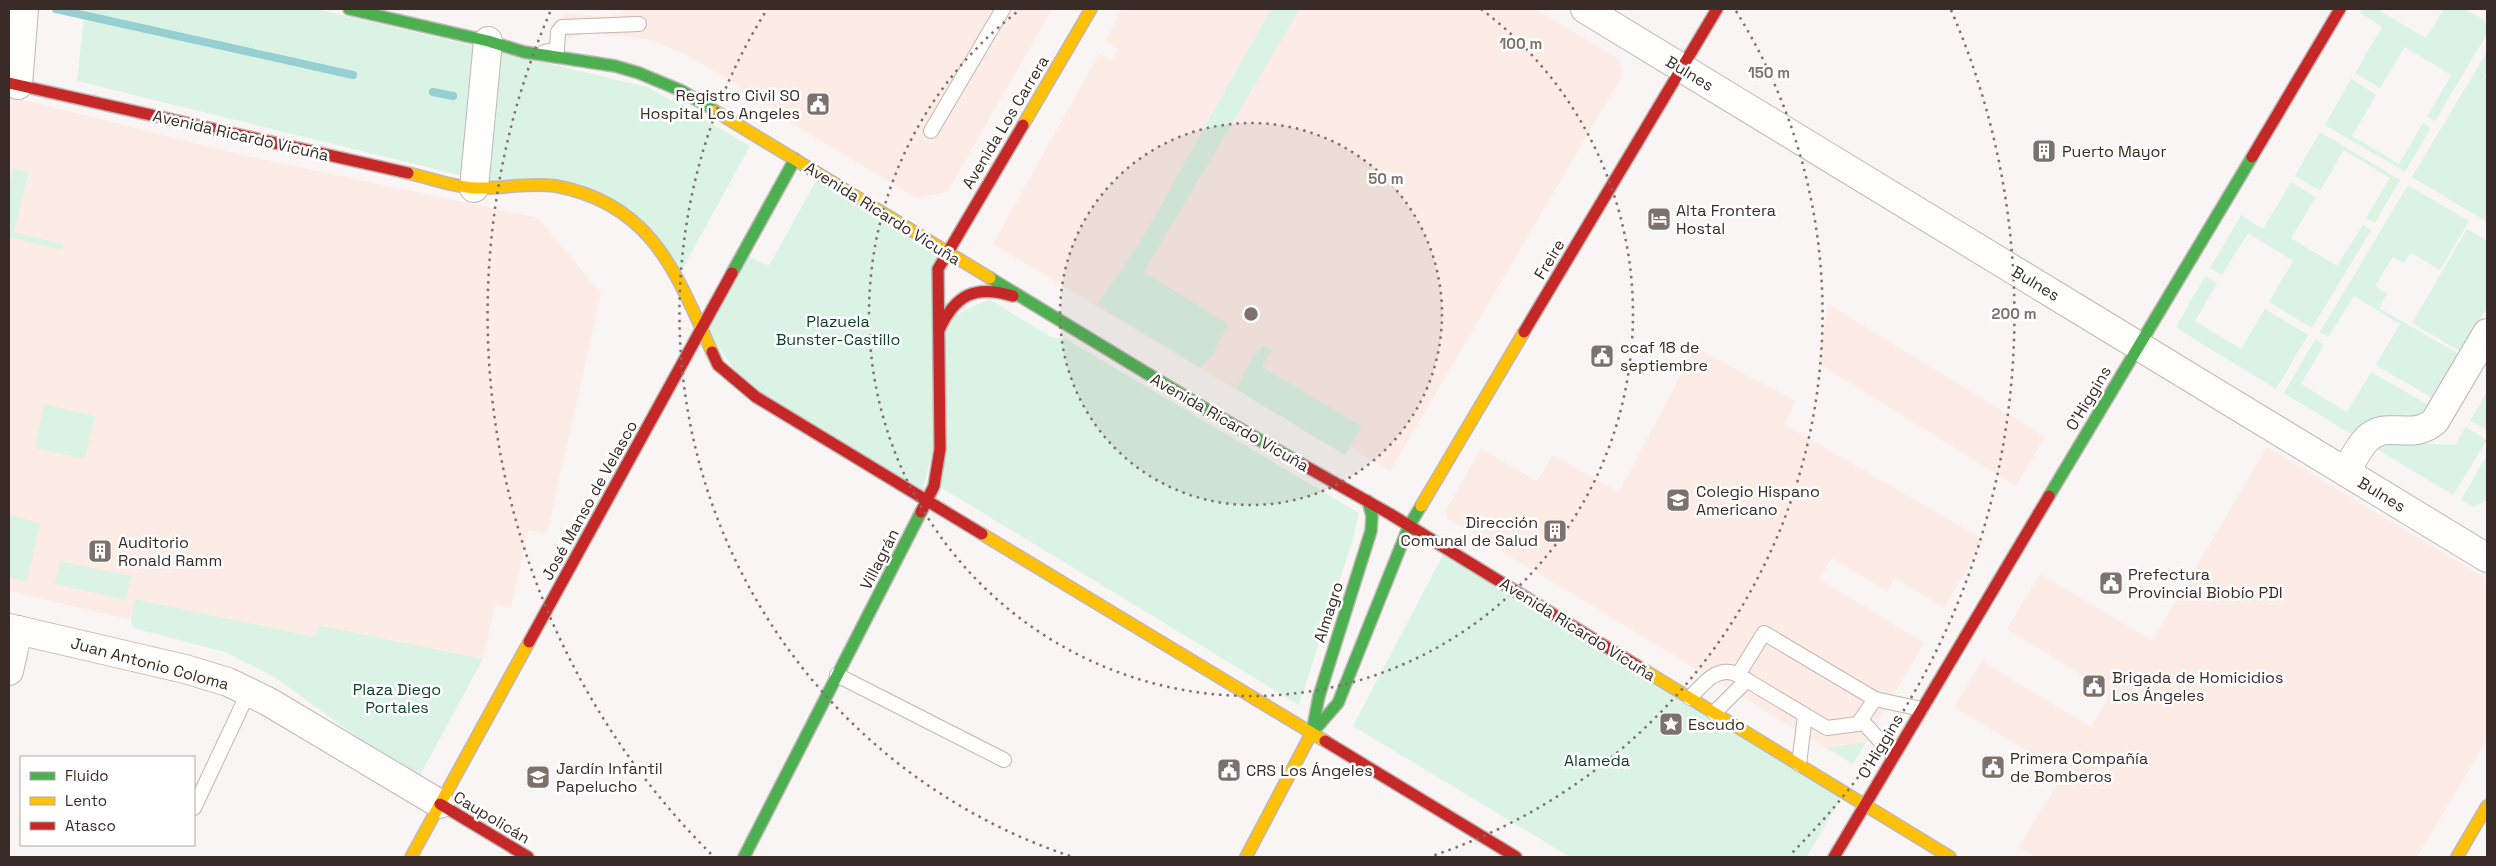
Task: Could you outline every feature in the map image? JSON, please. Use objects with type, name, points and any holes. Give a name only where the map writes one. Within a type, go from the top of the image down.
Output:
[{"type":"main road","name":"Avenida Ricardo Vicuña","points":[[350,9],[386,13],[524,52],[596,62],[654,79],[699,100],[1209,411],[1368,501],[1950,857]]},
{"type":"main road","name":"Avenida Los Carrera","points":[[947,252],[1091,9]]},
{"type":"main road","name":"Freire","points":[[1409,526],[1717,9]]},
{"type":"main road","name":"O'Higgins","points":[[1834,857],[2340,9]]},
{"type":"main road","name":"Avenida Ricardo Vicuña","points":[[13,84],[474,188],[554,186],[576,190],[606,202],[637,224],[651,238],[679,280],[718,365],[750,393],[1516,857]]},
{"type":"main road","name":"José Manso de Velasco","points":[[411,857],[795,159]]},
{"type":"main road","name":"Villagrán","points":[[744,857],[927,501],[936,480],[939,462],[938,269],[947,252]]},
{"type":"main road","points":[[939,330],[955,300],[965,294],[993,291],[1006,293],[1036,305]]},
{"type":"main road","name":"Almagro","points":[[1311,734],[1318,696],[1371,531],[1372,516],[1368,501]]},
{"type":"main road","name":"Almagro","points":[[1246,857],[1311,734],[1338,704],[1409,526]]},
{"type":"main road","name":"Caupolicán","points":[[440,804],[528,857]]},
{"type":"main road","points":[[2457,857],[2487,806]]},
{"type":"street","points":[[13,84],[24,9]]},
{"type":"street","name":"Bulnes","points":[[1585,9],[2487,558]]},
{"type":"street","points":[[474,188],[488,41]]},
{"type":"street","points":[[2346,472],[2368,438],[2384,430],[2425,430],[2435,421],[2487,334]]},
{"type":"street","points":[[9,671],[14,629]]},
{"type":"street","name":"Juan Antonio Coloma","points":[[14,629],[185,669],[249,691],[440,804]]},
{"type":"lane","points":[[931,131],[1003,9]]},
{"type":"lane","points":[[524,52],[553,52],[557,49],[558,32],[562,27],[639,24]]},
{"type":"lane","points":[[1714,713],[1742,677],[1764,633],[1875,699],[1921,709]]},
{"type":"lane","points":[[1690,698],[1705,682],[1722,670],[1729,670],[1828,728],[1858,724],[1862,721],[1875,699]]},
{"type":"lane","points":[[838,675],[1004,760]]},
{"type":"lane","points":[[195,806],[249,691]]},
{"type":"lane","points":[[1799,764],[1805,716]]},
{"type":"lane","points":[[1862,721],[1894,755]]},
{"type":"shaded area","points":[[617,9],[1052,9],[947,192],[916,198],[803,130],[725,77],[683,53],[648,39],[631,37],[583,33],[562,42],[550,24],[570,13],[609,17],[623,12]]},
{"type":"shaded area","points":[[1122,9],[1535,9],[1619,59],[1622,76],[1390,471],[1350,447],[1345,455],[993,244],[1099,54],[1111,61],[1118,49],[1105,41]]},
{"type":"shaded area","points":[[9,96],[238,154],[538,218],[601,293],[547,534],[528,530],[511,608],[495,605],[483,659],[319,625],[315,637],[135,599],[131,620],[9,591]]},
{"type":"shaded area","points":[[1828,304],[2045,437],[2016,486],[1818,363]]},
{"type":"shaded area","points":[[1695,348],[1796,401],[1784,424],[1984,540],[1944,608],[1895,578],[1887,591],[1832,558],[1819,579],[1924,643],[1853,764],[1447,518],[1446,510],[1481,449],[1537,481],[1553,455],[1619,492]]},
{"type":"shaded area","points":[[2267,447],[2487,579],[2487,740],[2417,857],[2031,857],[2032,855],[2019,847],[2064,773],[1954,707],[1982,661],[2091,727],[2111,693],[2007,629],[2040,574],[2152,641]]},
{"type":"green space","points":[[85,9],[316,9],[648,87],[750,146],[680,273],[619,205],[483,181],[77,81]]},
{"type":"green space","points":[[1271,9],[1300,9],[1144,272],[1228,324],[1213,354],[1201,368],[1097,305],[1139,244]]},
{"type":"green space","points":[[2363,9],[2381,9],[2380,11],[2426,38],[2444,9],[2465,9],[2487,22],[2487,34],[2435,121],[2427,117],[2451,75],[2405,47],[2380,88],[2355,73],[2382,27],[2360,13]]},
{"type":"green space","points":[[2487,52],[2487,71],[2485,76],[2487,78],[2487,222],[2412,177]]},
{"type":"green space","points":[[2351,79],[2376,95],[2352,136],[2399,164],[2423,123],[2431,128],[2405,172],[2325,125]]},
{"type":"green space","points":[[2320,132],[2400,180],[2375,223],[2366,218],[2390,178],[2344,150],[2320,191],[2295,176]]},
{"type":"green space","points":[[13,169],[29,172],[14,232],[63,244],[61,250],[9,237],[9,185]]},
{"type":"green space","name":"Plazuela Bunster-Castillo","points":[[816,181],[940,257],[934,444],[922,493],[743,382],[708,331],[749,256],[769,266]]},
{"type":"green space","points":[[2291,182],[2316,197],[2291,238],[2337,266],[2363,225],[2371,230],[2312,328],[2269,302],[2293,261],[2248,233],[2222,275],[2210,268],[2241,215],[2263,229]]},
{"type":"green space","points":[[2408,185],[2469,221],[2440,270],[2411,253],[2404,263],[2393,257],[2375,286],[2387,294],[2379,308],[2461,355],[2434,399],[2376,365],[2400,324],[2354,296],[2328,337],[2320,332]]},
{"type":"green space","points":[[2467,229],[2487,241],[2487,308],[2461,352],[2412,323]]},
{"type":"green space","points":[[2205,276],[2217,283],[2195,321],[2241,349],[2265,309],[2308,335],[2276,389],[2178,329],[2177,325]]},
{"type":"green space","points":[[989,299],[1051,337],[1066,339],[1359,513],[1352,542],[1299,705],[937,485],[946,320]]},
{"type":"green space","points":[[2315,339],[2324,345],[2301,384],[2347,412],[2371,372],[2430,406],[2426,413],[2354,436],[2284,393]]},
{"type":"green space","points":[[1264,345],[1272,350],[1262,367],[1362,426],[1345,455],[1236,389],[1251,360]]},
{"type":"green space","points":[[2487,392],[2487,430],[2470,421]]},
{"type":"green space","points":[[44,404],[95,416],[85,459],[35,448]]},
{"type":"green space","points":[[2466,427],[2487,440],[2453,495],[2375,448],[2385,442],[2455,445]]},
{"type":"green space","points":[[2487,455],[2487,500],[2474,507],[2461,500]]},
{"type":"green space","points":[[9,515],[40,523],[27,581],[9,577]]},
{"type":"green space","name":"Alameda","points":[[1444,553],[1842,796],[1807,857],[1570,857],[1353,726]]},
{"type":"green space","points":[[60,561],[131,576],[126,600],[55,584]]},
{"type":"green space","name":"Plaza Diego Portales","points":[[135,599],[315,637],[318,625],[483,659],[417,781],[276,678],[225,652],[133,628],[131,620]]},
{"type":"green space","points":[[1866,742],[1853,764],[1827,748]]},
{"type":"waterway","points":[[56,9],[353,75]]},
{"type":"waterway","points":[[433,92],[453,96]]},
{"type":"traffic: fast","points":[[349,9],[488,41],[524,52],[615,66],[639,73],[682,91],[715,111]]},
{"type":"traffic: fast","points":[[2049,496],[2252,157]]},
{"type":"traffic: fast","points":[[732,273],[795,159]]},
{"type":"traffic: fast","points":[[990,278],[1209,411],[1298,462]]},
{"type":"traffic: fast","points":[[1312,732],[1319,696],[1371,531],[1372,516],[1368,501]]},
{"type":"traffic: fast","points":[[1311,734],[1338,703],[1409,526],[1421,506]]},
{"type":"traffic: fast","points":[[744,857],[921,512]]},
{"type":"traffic: slow","points":[[1023,125],[1091,9]]},
{"type":"traffic: slow","points":[[715,111],[990,278]]},
{"type":"traffic: slow","points":[[408,173],[450,184],[475,188],[556,186],[589,195],[616,208],[638,226],[656,246],[686,295],[712,352]]},
{"type":"traffic: slow","points":[[1421,506],[1524,332]]},
{"type":"traffic: slow","points":[[982,534],[1325,741]]},
{"type":"traffic: slow","points":[[411,857],[529,642]]},
{"type":"traffic: slow","points":[[1639,667],[1950,857]]},
{"type":"traffic: slow","points":[[1246,857],[1311,734]]},
{"type":"traffic: slow","points":[[2457,857],[2487,806]]},
{"type":"traffic: jam","points":[[1524,332],[1717,9]]},
{"type":"traffic: jam","points":[[2252,157],[2340,9]]},
{"type":"traffic: jam","points":[[9,83],[408,173]]},
{"type":"traffic: jam","points":[[921,512],[934,486],[940,449],[938,269],[1023,125]]},
{"type":"traffic: jam","points":[[529,642],[732,273]]},
{"type":"traffic: jam","points":[[939,330],[952,308],[968,295],[988,291],[1013,296]]},
{"type":"traffic: jam","points":[[712,352],[718,365],[756,397],[982,534]]},
{"type":"traffic: jam","points":[[1298,462],[1390,514],[1639,667]]},
{"type":"traffic: jam","points":[[1834,857],[2049,496]]},
{"type":"traffic: jam","points":[[1325,741],[1516,857]]},
{"type":"traffic: jam","points":[[440,804],[528,857]]},
{"type":"place","name":"Registro Civil SO Hospital Los Angeles","points":[[818,104]]},
{"type":"place","name":"Puerto Mayor","points":[[2044,151]]},
{"type":"place","name":"Alta Frontera Hostal","points":[[1659,219]]},
{"type":"place","name":"ccaf 18 de septiembre","points":[[1602,356]]},
{"type":"place","name":"Colegio Hispano Americano","points":[[1678,500]]},
{"type":"place","name":"Dirección Comunal de Salud","points":[[1555,531]]},
{"type":"place","name":"Auditorio Ronald Ramm","points":[[100,551]]},
{"type":"place","name":"Prefectura Provincial Biobío PDI","points":[[2111,583]]},
{"type":"place","name":"Brigada de Homicidios Los Ángeles","points":[[2094,686]]},
{"type":"place","name":"Escudo","points":[[1671,724]]},
{"type":"place","name":"Primera Compañía de Bomberos","points":[[1993,767]]},
{"type":"place","name":"CRS Los Ángeles","points":[[1229,770]]},
{"type":"place","name":"Jardín Infantil Papelucho","points":[[538,777]]}]
